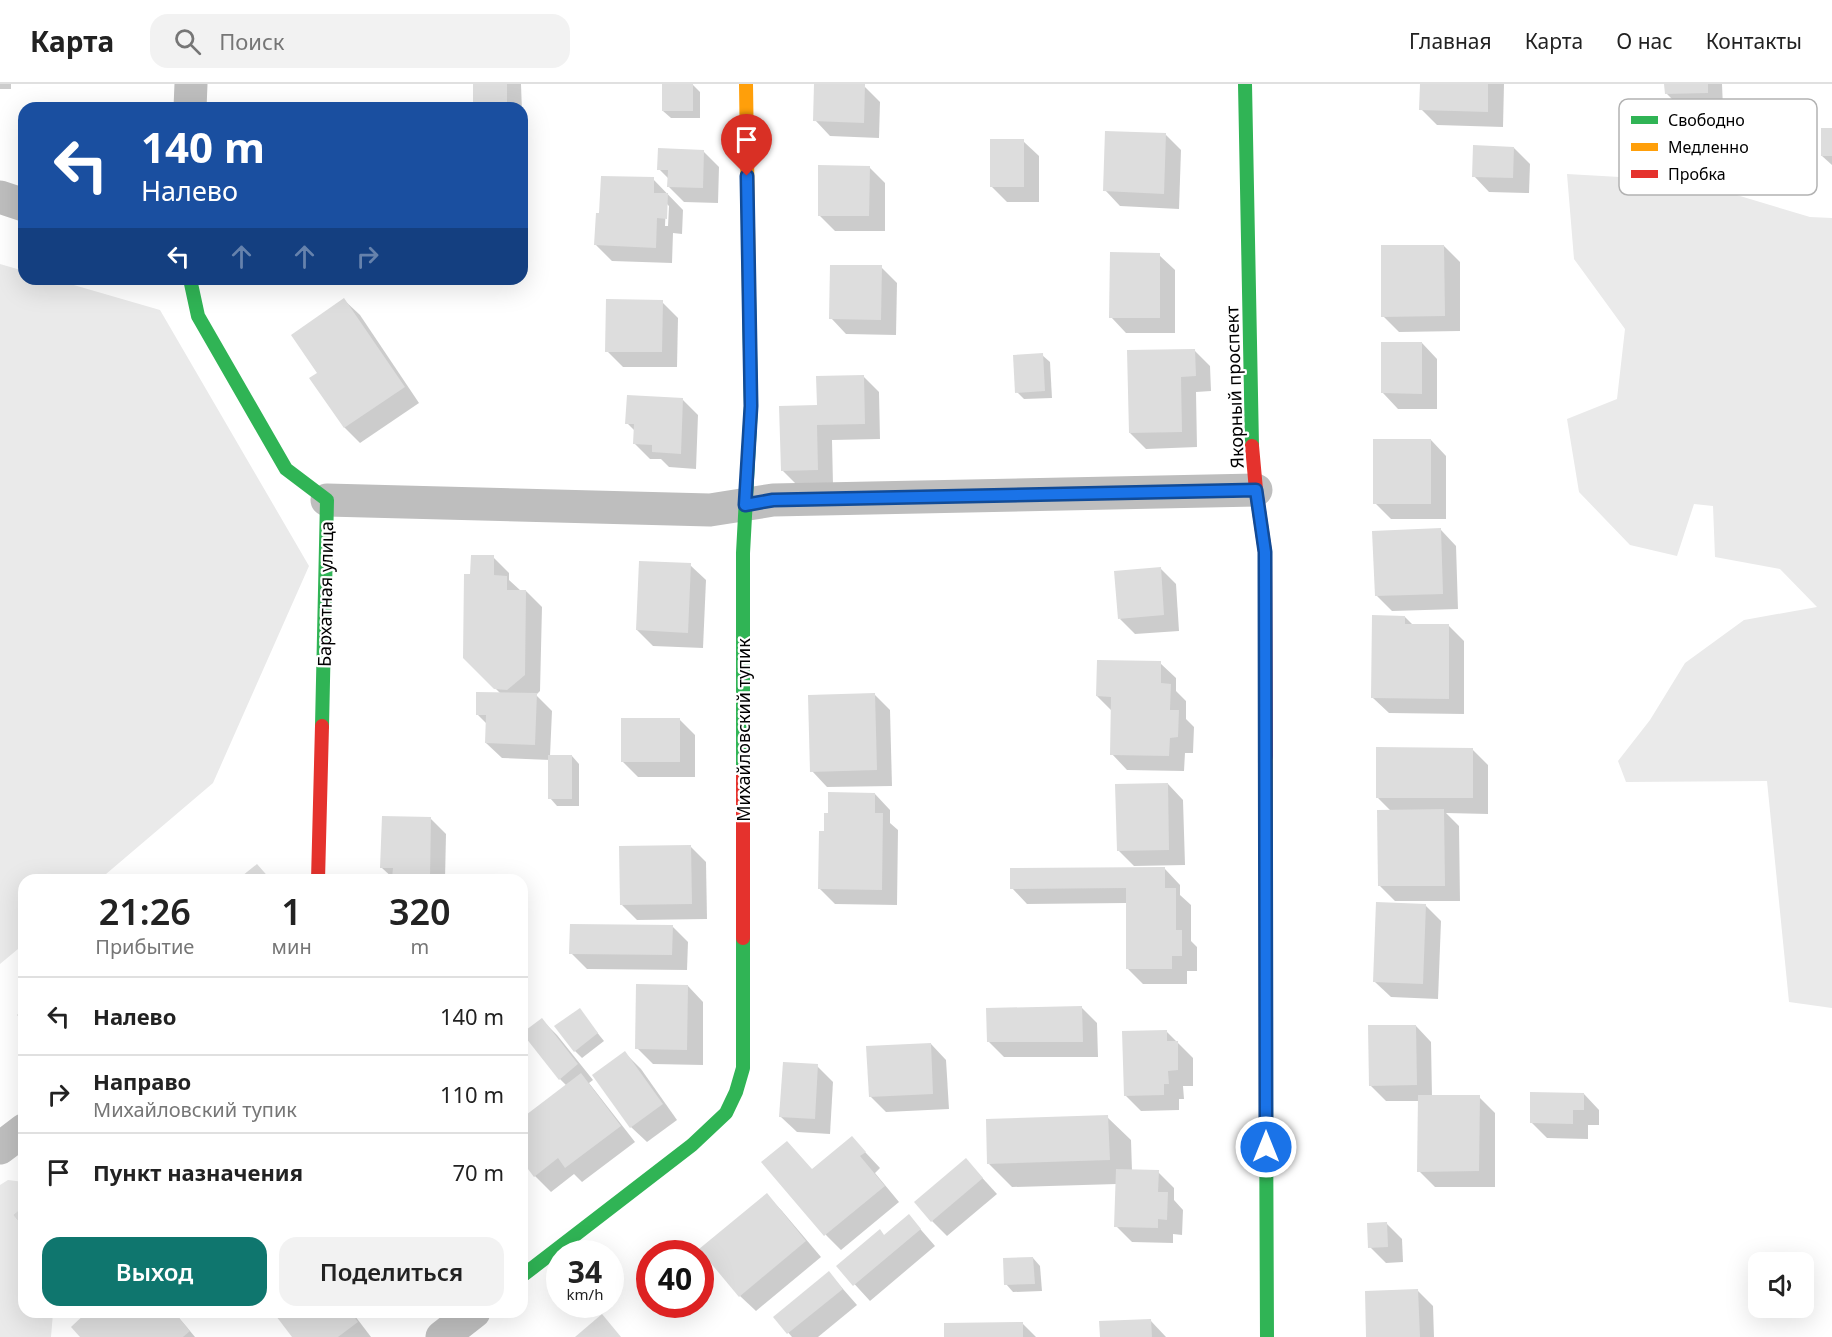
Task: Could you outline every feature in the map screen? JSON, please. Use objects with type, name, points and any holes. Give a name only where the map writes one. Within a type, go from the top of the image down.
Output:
[{"type":"street","points":[[190,102],[191,84]]},
{"type":"street","name":"Михайловский тупик","points":[[528,1271],[692,1145],[726,1113],[736,1092],[743,1068],[745,505],[751,406],[746,84]]},
{"type":"street","name":"Якорный проспект","points":[[1245,84],[1252,440],[1265,552],[1267,1337]]},
{"type":"street","points":[[0,197],[18,203]]},
{"type":"street","name":"Бархатная улица","points":[[191,285],[198,316],[286,469],[327,500],[318,874]]},
{"type":"street","points":[[327,500],[710,510],[773,500],[1256,490]]},
{"type":"street","points":[[0,1148],[18,1134]]},
{"type":"street","points":[[442,1337],[466,1318]]},
{"type":"shaded area","points":[[1567,174],[1619,177],[1619,195],[1737,195],[1810,217],[1832,218],[1832,1008],[1789,1002],[1767,781],[1626,782],[1618,761],[1650,720],[1685,663],[1744,620],[1817,607],[1780,569],[1715,557],[1713,506],[1694,504],[1677,556],[1630,545],[1579,492],[1567,419],[1617,399],[1625,329],[1574,259]]},
{"type":"shaded area","points":[[0,264],[18,269],[18,285],[74,285],[160,310],[309,566],[213,783],[106,874],[18,874],[18,949],[0,964]]},
{"type":"shaded area","points":[[8,1180],[18,1181],[18,1211],[13,1215],[18,1221],[18,1318],[53,1318],[51,1337],[0,1337],[0,1185]]},
{"type":"building","points":[[473,84],[507,84],[507,102],[473,102]]},
{"type":"building","points":[[662,84],[693,84],[693,111],[662,111]]},
{"type":"building","points":[[814,84],[865,84],[864,123],[813,121]]},
{"type":"building","points":[[1420,84],[1488,84],[1488,112],[1419,110]]},
{"type":"building","points":[[1664,84],[1708,84],[1708,93],[1665,94]]},
{"type":"building","points":[[1821,128],[1832,128],[1832,156],[1821,156]]},
{"type":"building","points":[[1105,131],[1166,133],[1164,194],[1103,191]]},
{"type":"building","points":[[990,139],[1024,139],[1024,187],[990,187]]},
{"type":"building","points":[[1473,145],[1514,147],[1513,178],[1472,177]]},
{"type":"building","points":[[658,148],[704,150],[703,188],[667,187],[668,170],[657,170]]},
{"type":"building","points":[[818,165],[870,166],[869,216],[818,216]]},
{"type":"building","points":[[601,176],[654,177],[654,193],[668,193],[667,219],[657,218],[656,248],[594,245]]},
{"type":"building","points":[[1381,245],[1444,245],[1445,316],[1381,317]]},
{"type":"building","points":[[1110,252],[1160,253],[1160,318],[1109,318]]},
{"type":"building","points":[[830,265],[882,265],[881,320],[829,319]]},
{"type":"building","points":[[344,298],[405,387],[344,428],[309,378],[317,373],[291,335]]},
{"type":"building","points":[[606,299],[663,300],[662,352],[605,352]]},
{"type":"building","points":[[1381,342],[1422,342],[1422,394],[1381,393]]},
{"type":"building","points":[[1195,349],[1196,376],[1181,377],[1182,432],[1129,433],[1127,350]]},
{"type":"building","points":[[1043,353],[1045,391],[1015,393],[1013,355]]},
{"type":"building","points":[[864,375],[865,424],[817,425],[818,470],[781,471],[779,406],[817,405],[816,376]]},
{"type":"building","points":[[627,395],[683,398],[681,454],[652,452],[652,445],[633,444],[634,424],[625,424]]},
{"type":"building","points":[[1373,439],[1431,439],[1431,504],[1373,504]]},
{"type":"building","points":[[1441,528],[1443,594],[1375,596],[1372,531]]},
{"type":"building","points":[[471,555],[494,555],[494,575],[507,576],[507,590],[526,590],[525,675],[507,690],[494,689],[463,658],[464,574],[470,574]]},
{"type":"building","points":[[639,561],[691,563],[688,633],[636,630]]},
{"type":"building","points":[[1161,567],[1164,615],[1118,619],[1114,571]]},
{"type":"building","points":[[1372,615],[1405,616],[1405,624],[1449,624],[1449,699],[1371,698]]},
{"type":"building","points":[[1097,660],[1161,661],[1161,683],[1171,684],[1170,710],[1179,710],[1178,737],[1170,738],[1169,756],[1110,755],[1111,697],[1096,696]]},
{"type":"building","points":[[476,692],[537,693],[535,745],[485,743],[486,715],[476,715]]},
{"type":"building","points":[[875,693],[877,770],[810,772],[808,695]]},
{"type":"building","points":[[621,718],[680,718],[680,762],[621,762]]},
{"type":"building","points":[[1376,747],[1473,748],[1473,798],[1376,798]]},
{"type":"building","points":[[548,755],[572,755],[572,799],[548,799]]},
{"type":"building","points":[[1168,783],[1169,850],[1117,851],[1115,784]]},
{"type":"building","points":[[828,792],[875,793],[875,813],[883,813],[882,890],[818,889],[819,831],[824,831],[824,813],[828,813]]},
{"type":"building","points":[[1444,809],[1445,886],[1378,886],[1377,810]]},
{"type":"building","points":[[382,816],[431,817],[430,874],[392,874],[393,868],[380,868]]},
{"type":"building","points":[[691,845],[692,904],[620,905],[619,846]]},
{"type":"building","points":[[257,864],[266,874],[244,874]]},
{"type":"building","points":[[1165,867],[1165,888],[1176,888],[1176,930],[1182,930],[1182,956],[1172,956],[1172,969],[1126,969],[1126,888],[1010,889],[1010,868]]},
{"type":"building","points":[[1376,902],[1426,904],[1423,984],[1373,982]]},
{"type":"building","points":[[570,924],[673,925],[672,955],[569,954]]},
{"type":"building","points":[[636,984],[688,985],[687,1050],[635,1049]]},
{"type":"building","points":[[1082,1006],[1083,1042],[987,1042],[986,1008]]},
{"type":"building","points":[[580,1008],[598,1033],[574,1052],[554,1026]]},
{"type":"building","points":[[542,1018],[578,1064],[559,1080],[528,1041],[528,1028]]},
{"type":"building","points":[[1368,1025],[1416,1025],[1417,1085],[1369,1086]]},
{"type":"building","points":[[1167,1030],[1167,1041],[1178,1041],[1178,1070],[1168,1071],[1169,1084],[1164,1084],[1164,1095],[1124,1096],[1122,1031]]},
{"type":"building","points":[[931,1043],[933,1094],[869,1097],[866,1046]]},
{"type":"building","points":[[625,1051],[663,1104],[630,1128],[592,1075]]},
{"type":"building","points":[[783,1062],[818,1064],[815,1119],[779,1117]]},
{"type":"building","points":[[581,1073],[621,1126],[565,1168],[558,1158],[534,1177],[528,1169],[528,1113]]},
{"type":"building","points":[[1530,1092],[1584,1093],[1584,1110],[1573,1110],[1573,1124],[1530,1123]]},
{"type":"building","points":[[1418,1095],[1480,1095],[1479,1171],[1417,1172]]},
{"type":"building","points":[[1108,1115],[1110,1160],[987,1164],[986,1119]]},
{"type":"building","points":[[852,1136],[866,1152],[860,1156],[885,1186],[824,1236],[761,1162],[787,1141],[812,1169]]},
{"type":"building","points":[[966,1158],[983,1178],[931,1222],[914,1202]]},
{"type":"building","points":[[1116,1169],[1159,1170],[1158,1192],[1168,1192],[1167,1220],[1158,1219],[1158,1228],[1114,1227]]},
{"type":"building","points":[[767,1193],[806,1241],[739,1297],[714,1267],[714,1240],[710,1240]]},
{"type":"building","points":[[18,1211],[18,1221],[13,1215]]},
{"type":"building","points":[[909,1214],[921,1229],[853,1286],[836,1266],[880,1229],[884,1235]]},
{"type":"building","points":[[1387,1222],[1388,1247],[1368,1248],[1367,1223]]},
{"type":"building","points":[[1033,1257],[1035,1284],[1004,1285],[1003,1258]]},
{"type":"building","points":[[829,1271],[843,1289],[787,1334],[773,1317]]},
{"type":"building","points":[[1418,1289],[1420,1337],[1366,1337],[1365,1291]]},
{"type":"building","points":[[81,1318],[179,1318],[190,1331],[183,1337],[80,1337],[71,1327]]},
{"type":"building","points":[[278,1318],[355,1318],[358,1322],[338,1337],[292,1337]]},
{"type":"building","points":[[597,1318],[605,1318],[621,1337],[575,1337]]},
{"type":"building","points":[[1151,1319],[1152,1337],[1100,1337],[1099,1321]]},
{"type":"building","points":[[1023,1322],[1023,1337],[944,1337],[944,1323]]},
{"type":"traffic: fast","points":[[1245,84],[1252,446]]},
{"type":"traffic: fast","points":[[191,285],[198,316],[286,469],[327,500],[322,726]]},
{"type":"traffic: fast","points":[[743,774],[743,553],[751,406],[749,296]]},
{"type":"traffic: fast","points":[[528,1271],[692,1145],[726,1113],[736,1092],[743,1068],[743,938]]},
{"type":"traffic: fast","points":[[1266,1095],[1267,1337]]},
{"type":"traffic: slow","points":[[746,84],[749,296]]},
{"type":"traffic: slow","points":[[1266,756],[1266,1095]]},
{"type":"traffic: jam","points":[[1252,446],[1265,552],[1266,756]]},
{"type":"traffic: jam","points":[[318,874],[322,726]]},
{"type":"traffic: jam","points":[[743,774],[743,938]]},
{"type":"route","points":[[747,176],[751,406],[745,505],[773,500],[1256,490],[1265,552],[1266,1147]]}]
